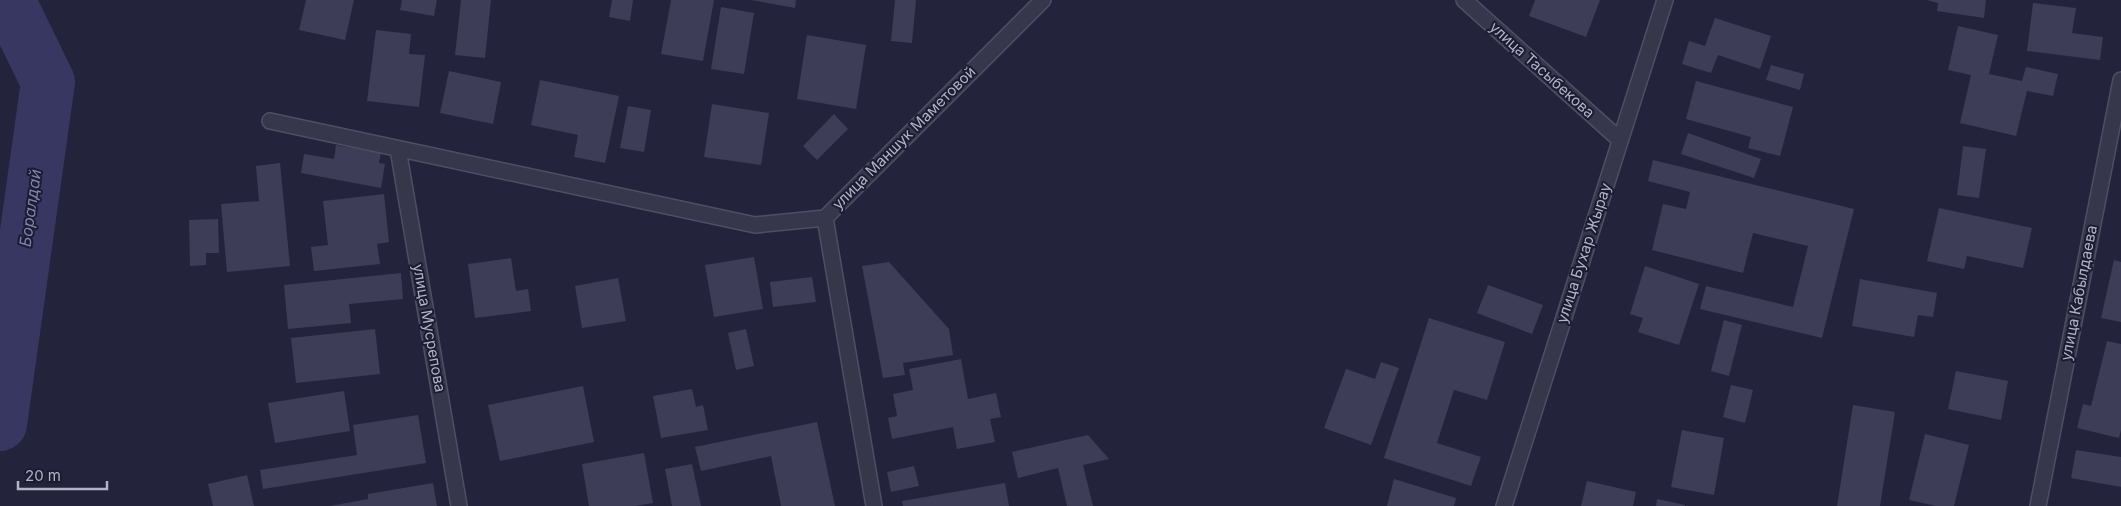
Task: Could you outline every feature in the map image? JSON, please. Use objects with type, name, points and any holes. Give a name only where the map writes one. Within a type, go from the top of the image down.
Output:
[{"type":"street","name":"улица Маншук Маметовой","points":[[874,506],[825,218],[1042,0]]},
{"type":"street","name":"улица Тасыбекова","points":[[1464,0],[1620,140]]},
{"type":"street","name":"улица Бухар Жырау","points":[[1504,506],[1665,0]]},
{"type":"street","name":"улица Кабылдаева","points":[[2038,506],[2121,80]]},
{"type":"street","points":[[270,121],[755,225],[825,218]]},
{"type":"street","name":"улица Мусрепова","points":[[398,149],[459,506]]},
{"type":"building","points":[[306,0],[354,0],[345,40],[299,30]]},
{"type":"building","points":[[402,0],[437,0],[434,16],[400,10]]},
{"type":"building","points":[[461,0],[491,0],[485,58],[455,55]]},
{"type":"building","points":[[612,0],[633,0],[630,21],[609,17]]},
{"type":"building","points":[[671,0],[714,0],[703,61],[661,54]]},
{"type":"building","points":[[751,0],[796,0],[795,8]]},
{"type":"building","points":[[895,0],[916,0],[912,43],[891,41]]},
{"type":"building","points":[[1535,0],[1600,0],[1586,37],[1529,16]]},
{"type":"building","points":[[1927,0],[1986,0],[1984,18],[1937,11],[1938,3]]},
{"type":"building","points":[[2033,3],[2076,8],[2072,33],[2103,37],[2100,60],[2027,51]]},
{"type":"building","points":[[721,7],[754,13],[744,74],[711,69]]},
{"type":"building","points":[[1715,18],[1771,36],[1760,69],[1718,55],[1711,73],[1682,64],[1689,41],[1705,46]]},
{"type":"building","points":[[1958,26],[1998,35],[1989,74],[2022,81],[2026,67],[2058,74],[2053,96],[2027,91],[2016,136],[1960,123],[1971,75],[1948,70]]},
{"type":"building","points":[[376,30],[411,34],[409,54],[425,55],[419,107],[367,101]]},
{"type":"building","points":[[807,35],[866,45],[856,109],[797,99]]},
{"type":"building","points":[[1771,65],[1804,74],[1800,90],[1766,80]]},
{"type":"building","points":[[449,71],[501,82],[493,124],[440,113]]},
{"type":"building","points":[[540,80],[619,96],[605,163],[574,157],[578,135],[531,125]]},
{"type":"building","points":[[1696,81],[1793,107],[1780,156],[1748,148],[1751,137],[1686,119]]},
{"type":"building","points":[[712,104],[769,113],[761,165],[704,157]]},
{"type":"building","points":[[628,106],[651,110],[644,152],[620,148]]},
{"type":"building","points":[[834,114],[848,129],[817,160],[803,146]]},
{"type":"building","points":[[1688,133],[1761,159],[1754,178],[1681,154]]},
{"type":"building","points":[[336,145],[381,153],[379,163],[385,164],[381,188],[301,173],[304,154],[334,159]]},
{"type":"building","points":[[1963,146],[1986,149],[1979,198],[1957,195]]},
{"type":"building","points":[[1653,160],[1854,209],[1822,338],[1700,309],[1706,286],[1793,307],[1808,246],[1753,233],[1743,273],[1652,250],[1663,204],[1686,209],[1690,192],[1648,181]]},
{"type":"building","points":[[280,163],[290,266],[227,272],[221,204],[259,201],[256,166]]},
{"type":"building","points":[[384,194],[389,242],[377,244],[380,264],[314,271],[311,247],[328,245],[323,201]]},
{"type":"building","points":[[1939,208],[2032,228],[2023,268],[1967,256],[1964,269],[1927,261]]},
{"type":"building","points":[[218,219],[219,253],[206,253],[206,265],[190,266],[189,220]]},
{"type":"building","points":[[754,257],[763,309],[714,317],[705,265]]},
{"type":"building","points":[[511,258],[516,291],[528,289],[531,311],[475,318],[468,264]]},
{"type":"building","points":[[2114,260],[2121,262],[2121,322],[2101,318]]},
{"type":"building","points":[[889,262],[949,329],[953,355],[903,363],[905,375],[883,378],[862,266]]},
{"type":"building","points":[[1645,266],[1699,284],[1679,345],[1638,332],[1643,318],[1630,314]]},
{"type":"building","points":[[401,273],[403,299],[349,304],[351,323],[288,329],[284,285]]},
{"type":"building","points":[[812,277],[816,302],[773,307],[770,282]]},
{"type":"building","points":[[618,278],[626,321],[582,328],[575,286]]},
{"type":"building","points":[[1860,279],[1937,293],[1933,317],[1918,315],[1914,337],[1852,326]]},
{"type":"building","points":[[1488,285],[1543,305],[1532,334],[1477,313]]},
{"type":"building","points":[[1429,318],[1505,342],[1487,400],[1454,390],[1437,443],[1481,457],[1471,486],[1384,458]]},
{"type":"building","points":[[1724,320],[1742,325],[1729,376],[1711,371]]},
{"type":"building","points":[[375,329],[380,374],[296,383],[291,338]]},
{"type":"building","points":[[746,329],[754,366],[736,370],[728,333]]},
{"type":"building","points":[[2107,341],[2121,344],[2121,430],[2119,438],[2077,428],[2083,404],[2091,406]]},
{"type":"building","points":[[961,359],[968,399],[996,393],[1001,417],[990,419],[995,442],[957,449],[953,427],[892,439],[888,418],[897,416],[893,394],[913,390],[909,369]]},
{"type":"building","points":[[1381,362],[1399,368],[1371,445],[1324,428],[1346,369],[1375,379]]},
{"type":"building","points":[[1956,371],[2008,381],[2001,420],[1948,409]]},
{"type":"building","points":[[1731,385],[1753,390],[1745,423],[1723,417]]},
{"type":"building","points":[[583,386],[594,442],[500,461],[488,405]]},
{"type":"building","points":[[692,389],[696,407],[703,405],[708,430],[661,438],[653,396]]},
{"type":"building","points":[[344,391],[350,431],[275,443],[268,403]]},
{"type":"building","points":[[1853,405],[1895,412],[1880,506],[1837,506]]},
{"type":"building","points":[[418,415],[426,463],[263,489],[260,470],[357,455],[353,425]]},
{"type":"building","points":[[817,422],[835,506],[781,506],[771,456],[701,471],[695,447]]},
{"type":"building","points":[[1682,430],[1724,438],[1714,495],[1671,487]]},
{"type":"building","points":[[1925,434],[1969,445],[1954,506],[1936,506],[1909,500]]},
{"type":"building","points":[[1088,435],[1109,459],[1083,465],[1093,506],[1067,506],[1058,468],[1018,478],[1012,452]]},
{"type":"building","points":[[2076,450],[2121,457],[2121,487],[2071,478]]},
{"type":"building","points":[[644,453],[653,503],[635,506],[589,506],[582,464]]},
{"type":"building","points":[[692,464],[701,506],[672,506],[665,469]]},
{"type":"building","points":[[914,466],[919,486],[891,492],[887,472]]},
{"type":"building","points":[[247,475],[254,506],[213,506],[208,484]]},
{"type":"building","points":[[1394,479],[1456,498],[1454,506],[1387,506]]},
{"type":"building","points":[[1587,481],[1636,492],[1633,506],[1581,506]]},
{"type":"building","points":[[433,483],[437,506],[330,506],[368,499],[368,494]]},
{"type":"building","points":[[1005,483],[1009,506],[903,506],[902,501]]},
{"type":"building","points":[[1657,499],[1685,505],[1685,506],[1656,506]]},
{"type":"waterway","name":"Боралдай","points":[[0,424],[48,82],[8,0]]}]
